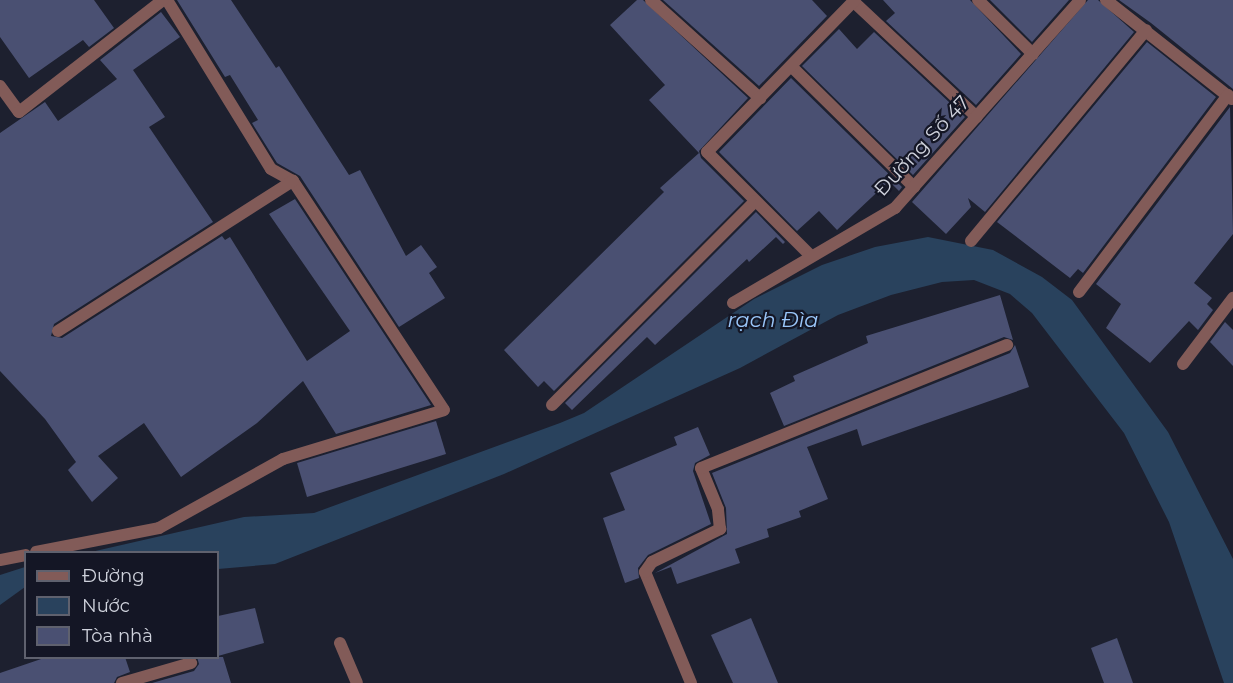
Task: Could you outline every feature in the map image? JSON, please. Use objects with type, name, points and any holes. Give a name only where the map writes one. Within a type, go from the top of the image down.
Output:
[{"type":"street","points":[[0,86],[19,112],[165,0],[271,169],[293,181],[444,410],[283,459],[159,528],[41,551]]},
{"type":"street","points":[[651,0],[760,98]]},
{"type":"street","points":[[978,0],[1033,54]]},
{"type":"street","name":"Đường Số 47","points":[[733,303],[895,208],[1080,0]]},
{"type":"street","points":[[1079,292],[1230,98],[1106,0]]},
{"type":"street","points":[[811,256],[707,152],[792,68],[854,1],[977,117]]},
{"type":"street","points":[[971,241],[1146,30]]},
{"type":"street","points":[[792,68],[914,187]]},
{"type":"street","points":[[58,331],[293,181]]},
{"type":"street","points":[[552,405],[755,201]]},
{"type":"street","points":[[1183,364],[1233,298]]},
{"type":"street","points":[[691,683],[645,572],[652,561],[720,529],[718,509],[701,468],[1007,345]]},
{"type":"street","points":[[0,561],[24,555]]},
{"type":"street","points":[[340,643],[357,683]]},
{"type":"street","points":[[122,683],[191,663]]},
{"type":"water","name":"rạch Đìa","points":[[928,237],[993,250],[1042,277],[1072,300],[1168,432],[1233,559],[1233,683],[1224,683],[1169,522],[1124,433],[1032,313],[1010,294],[974,280],[942,282],[891,295],[838,315],[740,368],[504,474],[275,564],[219,569],[219,551],[95,551],[244,517],[314,513],[560,423],[584,413],[754,299],[822,265],[875,247]]},
{"type":"water","points":[[24,567],[24,588],[0,605],[0,575]]},
{"type":"building","points":[[0,0],[94,0],[114,28],[89,47],[83,40],[29,78],[0,37]]},
{"type":"building","points":[[177,0],[231,0],[276,68],[279,66],[349,175],[360,170],[406,256],[421,245],[437,267],[429,273],[445,298],[399,327],[300,176],[277,163],[252,123],[258,120],[230,75],[225,77]]},
{"type":"building","points":[[637,0],[643,0],[748,98],[699,151],[701,158],[744,201],[554,391],[544,381],[538,387],[504,350],[664,192],[660,188],[699,153],[649,100],[665,85],[610,25]]},
{"type":"building","points":[[663,0],[812,0],[827,16],[759,86]]},
{"type":"building","points":[[883,0],[970,0],[1021,54],[976,105],[886,21],[895,13]]},
{"type":"building","points":[[990,0],[1069,0],[1032,42]]},
{"type":"building","points":[[1088,0],[1098,0],[1134,32],[985,212],[968,198],[971,207],[946,234],[912,202]]},
{"type":"building","points":[[1119,0],[1233,0],[1233,89],[1151,23]]},
{"type":"building","points":[[161,12],[180,37],[133,70],[165,117],[149,127],[213,222],[54,324],[51,336],[62,338],[222,236],[225,240],[230,237],[307,361],[350,331],[269,214],[295,199],[431,405],[336,434],[303,381],[257,423],[181,477],[144,423],[98,456],[118,478],[92,502],[68,470],[76,462],[45,419],[0,371],[0,133],[45,102],[58,121],[117,79],[100,60]]},
{"type":"building","points":[[839,29],[857,49],[874,32],[965,117],[913,175],[802,66]]},
{"type":"building","points":[[1147,42],[1216,97],[1083,273],[1078,269],[1070,278],[997,222]]},
{"type":"building","points":[[791,78],[902,187],[899,191],[889,181],[837,230],[819,211],[797,231],[719,152]]},
{"type":"building","points":[[1230,107],[1233,234],[1194,283],[1212,298],[1207,304],[1213,310],[1198,330],[1189,321],[1150,363],[1106,328],[1121,304],[1096,284]]},
{"type":"building","points":[[756,212],[785,242],[783,244],[776,237],[749,262],[747,259],[655,345],[647,337],[572,410],[565,403]]},
{"type":"building","points":[[1000,295],[1013,340],[1004,337],[784,426],[770,393],[795,381],[793,376],[868,343],[866,336]]},
{"type":"building","points":[[1225,322],[1233,330],[1233,366],[1210,342]]},
{"type":"building","points":[[1015,345],[1029,387],[862,446],[857,429],[807,447],[828,499],[799,511],[801,517],[767,529],[769,537],[735,549],[740,563],[677,584],[671,567],[655,573],[727,534],[726,508],[712,473],[1010,353]]},
{"type":"building","points":[[436,421],[446,454],[307,497],[297,463]]},
{"type":"building","points":[[698,427],[710,455],[695,463],[693,471],[711,524],[648,555],[638,568],[639,578],[625,583],[603,518],[625,510],[610,473],[677,445],[674,437]]},
{"type":"building","points":[[255,608],[264,643],[219,656],[219,616]]},
{"type":"building","points":[[751,618],[778,683],[733,683],[711,635]]},
{"type":"building","points":[[1117,638],[1133,683],[1104,683],[1091,648]]},
{"type":"building","points":[[223,657],[231,683],[152,683],[194,671],[199,664],[198,659]]},
{"type":"building","points":[[41,659],[126,659],[130,672],[117,677],[114,683],[0,683],[0,673]]}]
